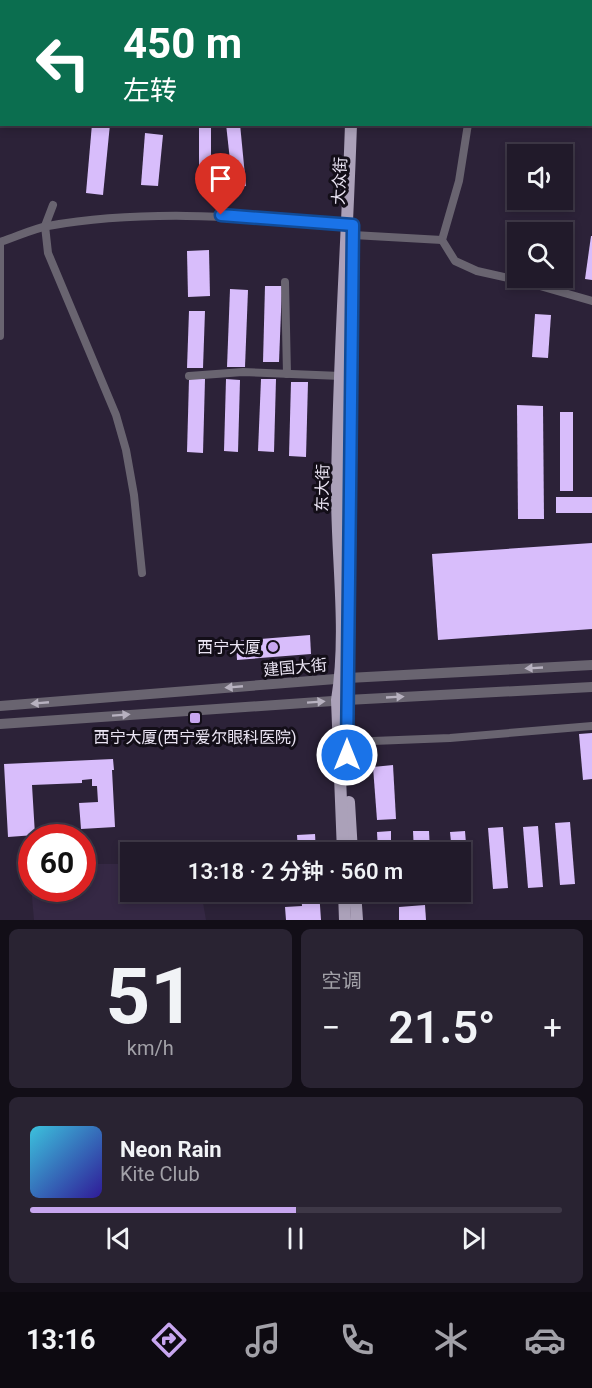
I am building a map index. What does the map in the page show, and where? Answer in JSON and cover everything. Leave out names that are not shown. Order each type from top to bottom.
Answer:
[{"type":"main road","name":"东大街","points":[[343,842],[342,700],[344,678],[338,492],[351,228],[351,126]]},
{"type":"main road","name":"大众街","points":[[344,678],[351,228],[359,126]]},
{"type":"main road","points":[[342,700],[347,742],[352,842]]},
{"type":"main road","points":[[344,902],[345,920]]},
{"type":"main road","points":[[356,902],[357,920]]},
{"type":"street","points":[[468,126],[459,180],[442,240],[455,261],[477,272],[526,282],[592,301]]},
{"type":"street","points":[[53,206],[45,226],[48,253],[116,415],[126,450],[134,495],[142,573]]},
{"type":"street","points":[[0,336],[0,242],[45,226],[107,218],[221,215],[442,240]]},
{"type":"street","points":[[285,282],[287,374]]},
{"type":"street","points":[[189,376],[243,372],[342,376]]},
{"type":"street","name":"建国大街","points":[[0,706],[344,678],[592,665]]},
{"type":"street","points":[[0,724],[342,700],[592,687]]},
{"type":"street","points":[[347,742],[450,738],[592,726]]},
{"type":"shaded area","points":[[96,864],[120,864],[120,902],[203,902],[206,920],[34,920],[32,902],[96,902]]},
{"type":"building","points":[[92,126],[110,126],[103,195],[86,193]]},
{"type":"building","points":[[199,126],[211,126],[211,190],[199,189]]},
{"type":"building","points":[[226,126],[240,126],[246,186],[233,188]]},
{"type":"building","points":[[145,133],[163,135],[158,186],[141,185]]},
{"type":"building","points":[[592,236],[592,280],[585,279]]},
{"type":"building","points":[[209,250],[210,296],[188,297],[187,251]]},
{"type":"building","points":[[265,286],[282,286],[279,362],[263,362]]},
{"type":"building","points":[[230,289],[248,290],[245,367],[227,367]]},
{"type":"building","points":[[189,311],[205,311],[203,368],[187,368]]},
{"type":"building","points":[[535,314],[551,315],[548,358],[532,357]]},
{"type":"building","points":[[189,379],[205,379],[203,453],[187,452]]},
{"type":"building","points":[[226,379],[240,380],[238,452],[224,451]]},
{"type":"building","points":[[261,379],[276,379],[274,452],[258,451]]},
{"type":"building","points":[[291,382],[308,382],[306,457],[289,456]]},
{"type":"building","points":[[517,405],[543,406],[544,519],[518,519]]},
{"type":"building","points":[[560,412],[573,412],[573,491],[560,491]]},
{"type":"building","points":[[556,497],[592,497],[592,513],[556,513]]},
{"type":"building","points":[[592,543],[592,629],[438,640],[432,554]]},
{"type":"building","name":"西宁大厦","points":[[310,635],[311,654],[237,660],[236,641]]},
{"type":"building","points":[[592,733],[592,779],[583,780],[579,734]]},
{"type":"building","points":[[113,759],[115,827],[96,828],[96,824],[81,824],[79,803],[98,802],[97,786],[92,786],[92,779],[82,780],[82,783],[32,785],[34,824],[18,824],[18,836],[8,837],[4,764]]},
{"type":"building","points":[[393,765],[396,819],[377,820],[373,767]]},
{"type":"building","points":[[570,822],[575,884],[560,885],[555,823]]},
{"type":"building","points":[[538,826],[543,887],[528,888],[523,827]]},
{"type":"building","points":[[503,827],[508,888],[493,889],[488,828]]},
{"type":"building","points":[[391,831],[391,842],[378,842],[377,832]]},
{"type":"building","points":[[413,831],[429,831],[430,842],[414,842]]},
{"type":"building","points":[[465,831],[466,842],[451,842],[450,832]]},
{"type":"building","points":[[315,834],[315,842],[297,842],[297,835]]},
{"type":"building","points":[[302,902],[320,902],[321,920],[286,920],[285,907],[302,906]]},
{"type":"building","points":[[379,902],[392,902],[392,904],[379,904]]},
{"type":"building","points":[[425,905],[426,920],[399,920],[399,907]]},
{"type":"place","name":"西宁大厦","points":[[273,647]]},
{"type":"place","name":"西宁大厦(西宁爱尔眼科医院)","points":[[195,718]]},
{"type":"route","points":[[221,215],[353,225],[347,755]]}]
